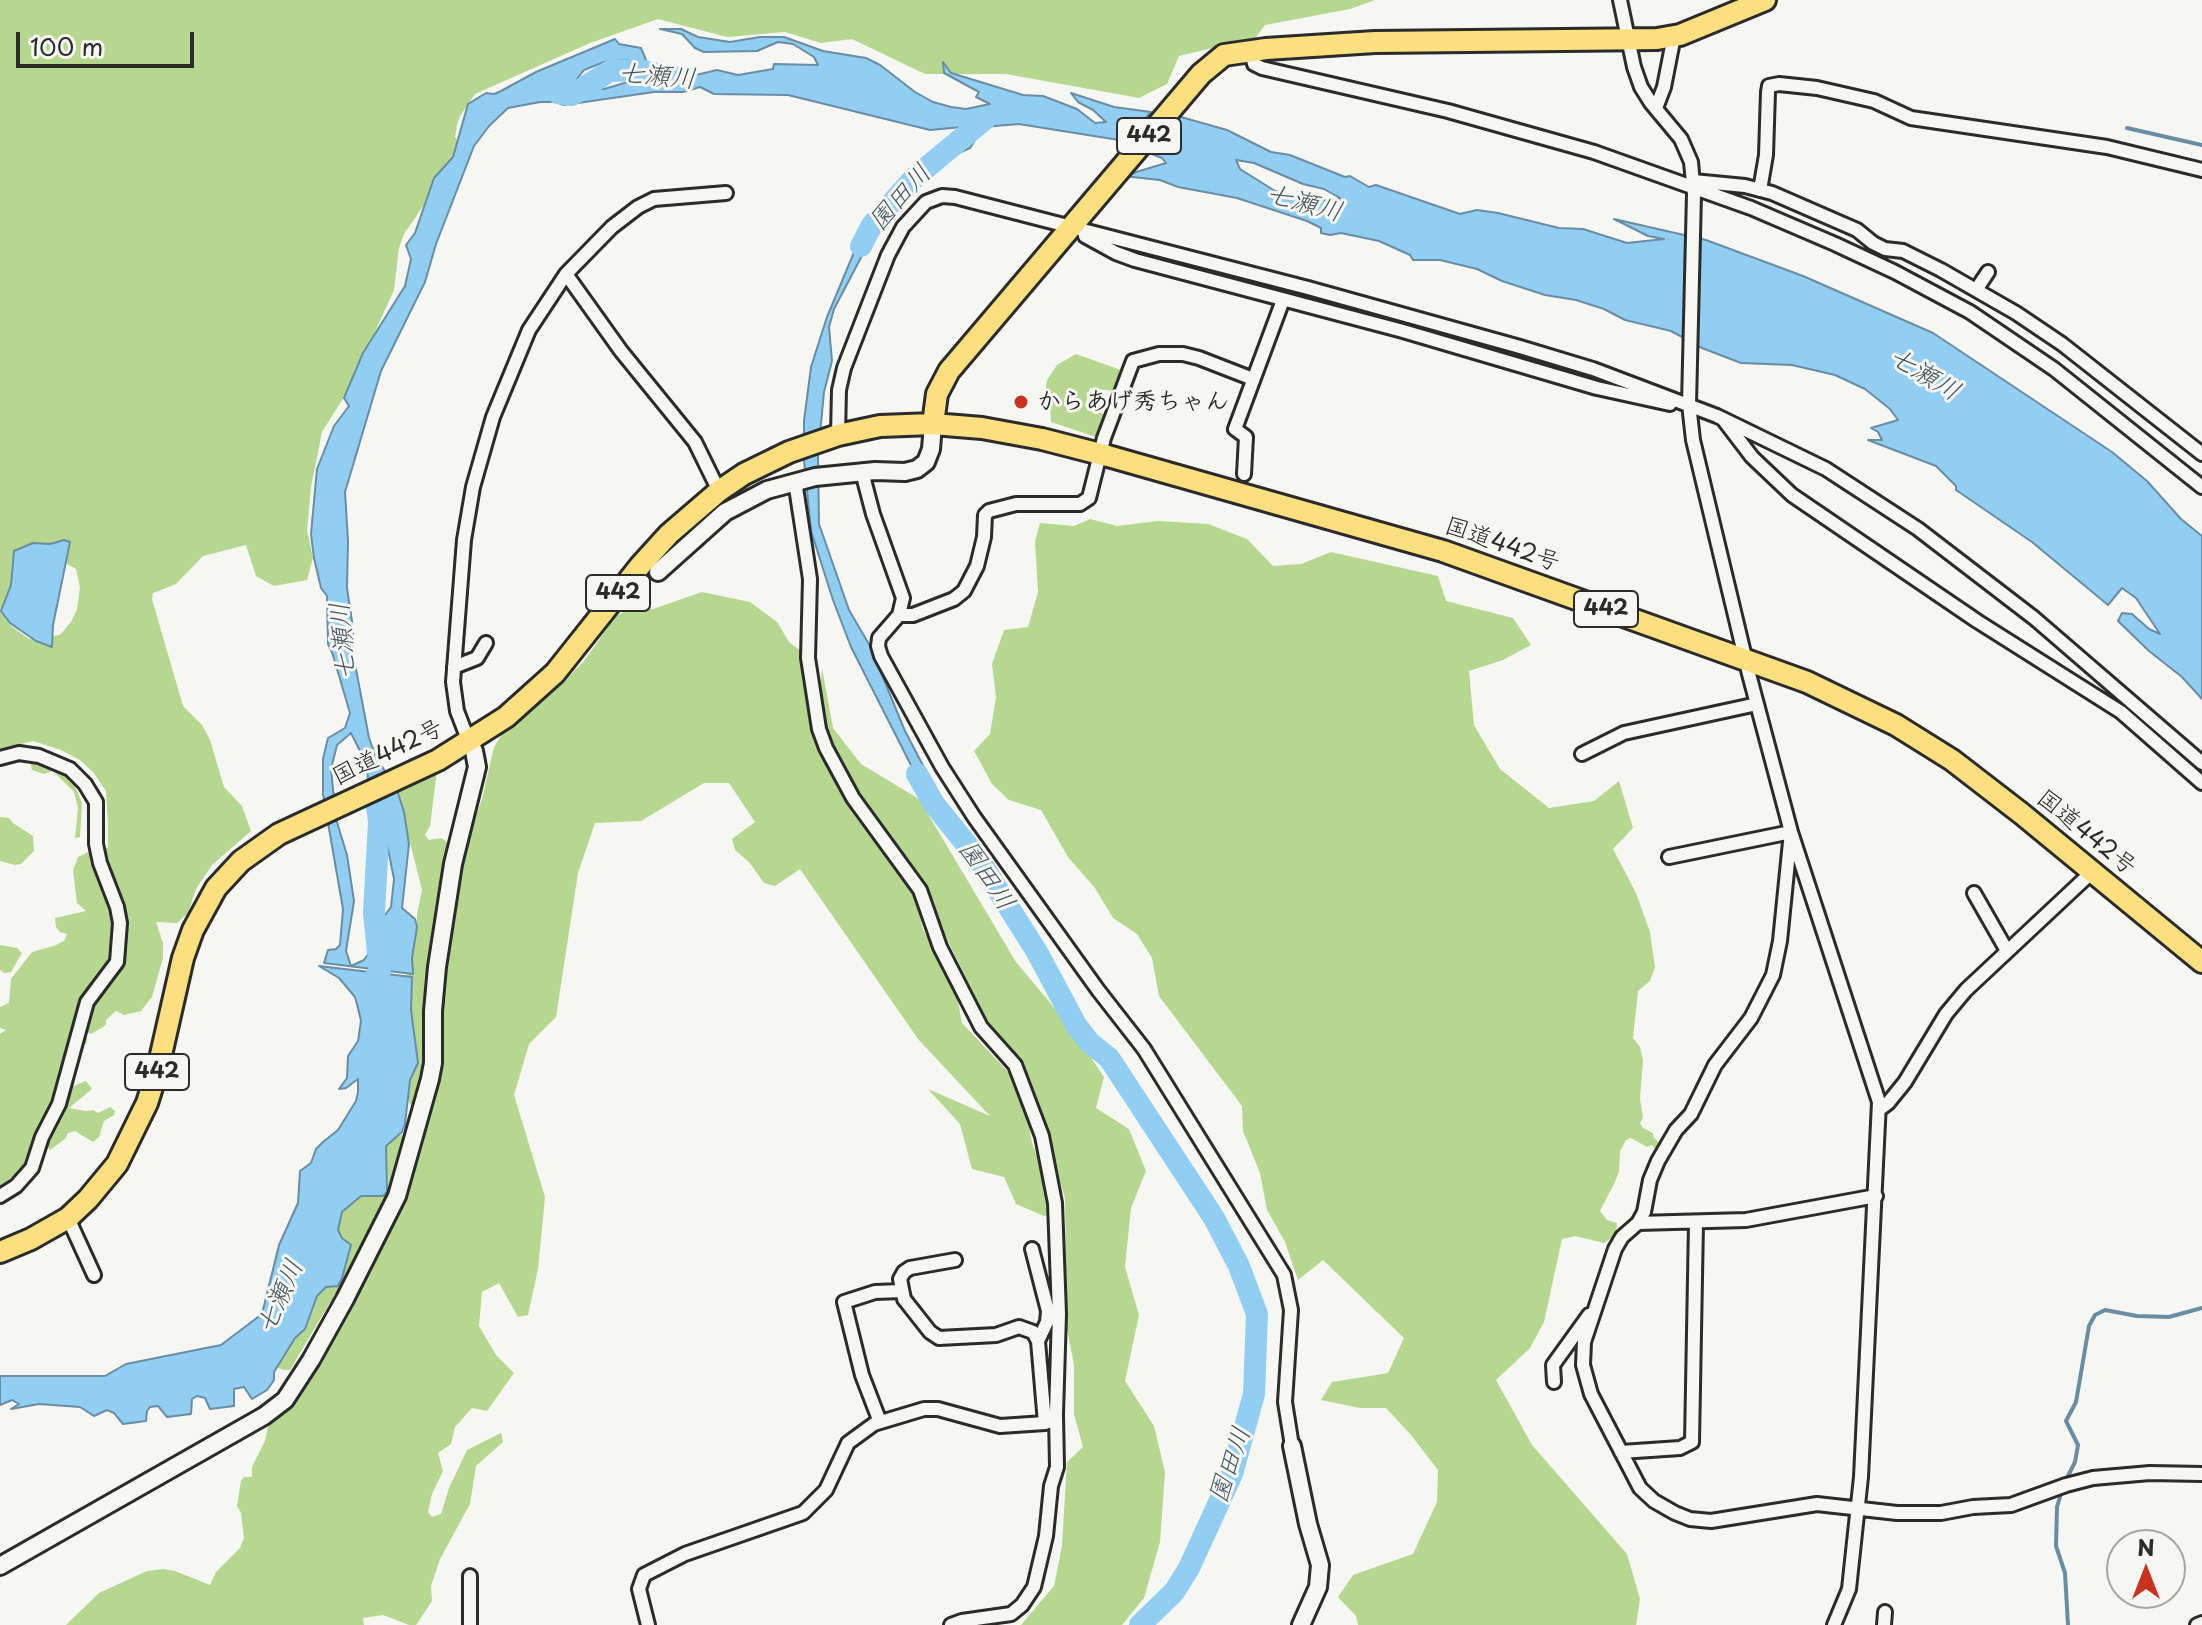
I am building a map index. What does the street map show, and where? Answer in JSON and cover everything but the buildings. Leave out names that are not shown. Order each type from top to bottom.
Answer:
[{"type":"highway","name":"442","points":[[933,424],[937,394],[945,376],[1201,74],[1224,55],[1251,50],[1397,42],[1629,40],[1674,36],[1765,0]]},
{"type":"highway","name":"国道442号","points":[[0,1252],[68,1218],[111,1172],[131,1138],[156,1077],[183,958],[193,930],[216,888],[256,849],[291,827],[451,753],[506,717],[544,684],[570,655],[650,554],[680,523],[719,491],[762,465],[797,449],[880,426],[933,424],[998,430],[1099,453],[1443,551],[1745,659],[1841,697],[1916,736],[1993,790],[2202,962]]},
{"type":"street","points":[[1620,0],[1638,78],[1656,108],[1686,146],[1691,162],[1689,397],[1693,440],[1745,659],[1791,832],[1880,1109],[1866,1406],[1857,1508],[1849,1589],[1834,1625]]},
{"type":"street","points":[[1656,108],[1664,87],[1674,36]]},
{"type":"street","points":[[1251,50],[1254,64],[1262,68],[1388,96],[1530,133],[1751,208],[1835,244],[1951,301],[2054,369],[2202,487]]},
{"type":"street","points":[[1760,190],[1766,163],[1769,86],[1779,84],[1817,88],[1874,101],[1911,118],[2107,147],[2202,170]]},
{"type":"street","points":[[1693,187],[1760,190],[1850,226],[1875,245],[1906,253],[1976,290],[2062,344],[2202,454]]},
{"type":"street","points":[[0,1566],[264,1416],[285,1400],[352,1287],[397,1196],[433,1063],[437,967],[453,864],[477,767],[474,751],[457,711],[454,667],[464,540],[479,462],[496,409],[537,316],[566,274],[612,227],[647,202],[726,193]]},
{"type":"street","points":[[835,436],[839,390],[855,337],[897,237],[926,202],[942,196],[955,197],[1308,288],[1689,397],[1723,419],[1826,469],[1918,529],[2034,618],[2202,763]]},
{"type":"street","points":[[1072,228],[1135,260],[1403,331],[1597,388],[1654,401],[1689,397]]},
{"type":"street","points":[[1976,290],[1988,272]]},
{"type":"street","points":[[566,274],[621,351],[695,442],[719,491]]},
{"type":"street","points":[[1244,474],[1246,437],[1235,429],[1283,300]]},
{"type":"street","points":[[899,615],[913,615],[954,599],[964,591],[977,566],[984,537],[985,515],[989,511],[1016,504],[1080,504],[1089,498],[1099,453],[1133,361],[1159,354],[1183,354],[1253,379]]},
{"type":"street","points":[[1723,419],[1752,457],[1792,495],[1977,621],[2121,712],[2202,783]]},
{"type":"street","points":[[658,572],[733,506],[767,490],[795,481],[862,472],[905,472],[922,466],[931,449],[933,424]]},
{"type":"street","points":[[862,472],[873,514],[902,590],[903,604],[899,615],[879,638],[879,650],[942,767],[974,817],[1144,1049],[1284,1275],[1291,1310],[1284,1389],[1292,1446],[1320,1565],[1318,1587],[1301,1625]]},
{"type":"street","points":[[795,481],[810,579],[808,658],[823,739],[853,798],[920,890],[947,960],[981,1027],[1015,1065],[1042,1136],[1055,1203],[1059,1314],[1057,1467],[1050,1490],[1046,1536],[1034,1587],[1022,1605],[1011,1614],[951,1625]]},
{"type":"street","points":[[454,667],[477,658],[486,643]]},
{"type":"street","points":[[1582,754],[1624,733],[1757,704]]},
{"type":"street","points":[[0,758],[19,753],[46,758],[77,773],[90,790],[96,808],[96,844],[100,863],[120,923],[117,962],[87,1002],[59,1104],[45,1130],[32,1168],[16,1186],[0,1196]]},
{"type":"street","points":[[1669,857],[1791,832]]},
{"type":"street","points":[[1791,832],[1780,941],[1773,975],[1751,1018],[1715,1065],[1691,1114],[1676,1130],[1658,1161],[1649,1184],[1647,1205],[1638,1223],[1622,1237],[1615,1249],[1584,1342],[1584,1370],[1591,1394],[1634,1479],[1644,1493],[1667,1509],[1690,1519],[1711,1521],[1817,1504],[1897,1513],[1941,1513],[2011,1505],[2093,1478],[2150,1473],[2202,1474]]},
{"type":"street","points":[[1880,1109],[1905,1082],[1955,1002],[2006,949],[2092,872]]},
{"type":"street","points":[[1974,893],[2006,949]]},
{"type":"street","points":[[1638,1223],[1746,1220],[1876,1196]]},
{"type":"street","points":[[68,1218],[94,1275]]},
{"type":"street","points":[[1621,1452],[1680,1448],[1692,1442],[1696,1223]]},
{"type":"street","points":[[1032,1249],[1048,1311],[1047,1322],[1038,1341]]},
{"type":"street","points":[[955,1260],[907,1270],[900,1279],[901,1291],[910,1309],[939,1338],[996,1335],[1023,1327],[1033,1332],[1038,1341],[1045,1423]]},
{"type":"street","points":[[880,1422],[862,1375],[844,1302],[875,1292],[901,1291]]},
{"type":"street","points":[[1554,1382],[1553,1365],[1597,1303]]},
{"type":"street","points":[[648,1625],[639,1589],[644,1575],[685,1554],[803,1513],[826,1490],[848,1443],[863,1430],[916,1410],[932,1408],[990,1425],[1045,1423],[1054,1420],[1056,1414]]},
{"type":"street","points":[[470,1576],[470,1625]]},
{"type":"green space","points":[[0,0],[1375,0],[1350,9],[1265,25],[1248,48],[1229,44],[1179,56],[1167,84],[1139,98],[1006,74],[925,74],[852,39],[821,43],[785,32],[727,37],[658,19],[590,43],[475,94],[457,125],[455,137],[459,143],[459,154],[404,234],[399,248],[394,290],[349,389],[322,432],[311,487],[307,530],[313,558],[307,580],[274,586],[256,576],[246,545],[203,556],[176,584],[153,593],[152,599],[183,706],[202,725],[210,740],[224,787],[242,806],[251,831],[212,865],[196,889],[188,913],[177,923],[156,922],[163,943],[163,958],[152,997],[141,1011],[124,1015],[116,1011],[106,1020],[106,1025],[91,1034],[87,1032],[87,1042],[76,1056],[69,1083],[74,1086],[86,1081],[92,1089],[69,1108],[98,1113],[110,1107],[115,1111],[104,1121],[99,1137],[93,1142],[75,1131],[68,1133],[50,1150],[46,1145],[54,1130],[51,1129],[28,1163],[0,1187],[0,1034],[6,1030],[0,1028],[0,1007],[9,1003],[11,979],[32,952],[64,941],[67,934],[56,927],[55,918],[86,911],[77,903],[73,870],[78,857],[94,849],[108,848],[108,824],[106,791],[80,760],[33,741],[0,749]],"holes":[[[40,549],[76,569],[80,587],[77,609],[60,635],[29,639],[11,626],[1,611],[11,585],[12,560]]]},
{"type":"green space","points":[[1076,354],[1121,370],[1124,375],[1115,391],[1090,388],[1085,406],[1103,414],[1104,419],[1096,437],[1051,422],[1045,394],[1047,380],[1057,365]]},
{"type":"green space","points":[[1090,519],[1117,526],[1158,521],[1208,524],[1247,539],[1273,566],[1301,564],[1331,552],[1438,576],[1446,601],[1513,618],[1531,645],[1503,660],[1469,671],[1474,725],[1500,769],[1549,808],[1594,801],[1619,781],[1633,828],[1613,849],[1636,893],[1650,932],[1655,967],[1650,981],[1638,991],[1633,1038],[1640,1047],[1643,1060],[1640,1099],[1643,1117],[1640,1123],[1660,1143],[1654,1148],[1631,1138],[1626,1140],[1620,1151],[1619,1172],[1600,1211],[1607,1220],[1617,1223],[1616,1235],[1604,1243],[1575,1236],[1562,1239],[1544,1322],[1530,1348],[1496,1380],[1532,1445],[1627,1554],[1640,1599],[1636,1625],[1358,1625],[1356,1616],[1338,1597],[1353,1575],[1413,1554],[1437,1502],[1438,1470],[1386,1408],[1360,1408],[1321,1400],[1332,1382],[1388,1373],[1404,1338],[1323,1260],[1298,1280],[1285,1242],[1267,1210],[1260,1173],[1243,1131],[1242,1106],[1159,996],[1152,958],[1137,934],[1113,918],[1095,888],[1068,857],[1041,810],[1009,800],[992,784],[974,751],[990,734],[996,697],[992,664],[1004,630],[1028,627],[1038,592],[1035,541],[1040,523],[1074,526]]},
{"type":"green space","points":[[702,592],[750,602],[777,622],[789,642],[802,652],[819,700],[822,668],[833,728],[861,764],[919,799],[1016,962],[1072,1029],[1104,1077],[1096,1108],[1129,1129],[1146,1171],[1131,1208],[1125,1267],[1139,1315],[1125,1381],[1154,1426],[1165,1472],[1160,1542],[1144,1598],[1122,1625],[1021,1625],[1054,1586],[1062,1546],[1067,1462],[1083,1447],[1074,1414],[1074,1365],[1067,1328],[1065,1198],[1024,1065],[992,1031],[937,919],[930,894],[916,871],[856,796],[840,785],[860,821],[916,901],[923,930],[956,991],[962,1023],[1011,1075],[1025,1105],[1032,1143],[1042,1169],[1052,1214],[1044,1216],[1016,1204],[1004,1177],[972,1169],[960,1124],[928,1089],[990,1116],[918,1039],[800,869],[775,886],[764,883],[749,862],[735,850],[732,839],[755,822],[729,783],[704,783],[641,821],[595,823],[578,873],[556,1017],[529,1044],[514,1095],[545,1197],[538,1269],[528,1315],[518,1317],[499,1283],[482,1292],[479,1326],[496,1355],[514,1373],[487,1411],[472,1408],[455,1427],[451,1444],[438,1453],[443,1471],[432,1494],[428,1512],[432,1517],[441,1514],[467,1450],[501,1433],[503,1442],[476,1466],[470,1504],[440,1559],[431,1586],[432,1601],[416,1625],[383,1615],[363,1618],[364,1625],[66,1625],[99,1593],[147,1571],[175,1571],[210,1585],[216,1572],[240,1548],[244,1538],[241,1513],[237,1506],[241,1481],[244,1477],[252,1477],[252,1467],[265,1441],[269,1423],[343,1287],[329,1304],[290,1370],[278,1368],[286,1344],[305,1329],[317,1296],[326,1287],[333,1286],[345,1267],[350,1250],[348,1242],[337,1230],[342,1212],[361,1196],[383,1196],[388,1183],[386,1146],[407,1132],[411,1106],[404,1089],[407,963],[417,927],[422,890],[397,790],[437,770],[430,826],[425,835],[429,840],[441,838],[446,841],[450,856],[463,853],[482,799],[494,747],[508,725],[564,682],[584,661],[616,616],[629,609],[653,609]]},
{"type":"green space","points":[[25,755],[66,773],[74,783],[82,803],[80,837],[75,838],[78,808],[74,792],[53,771],[44,774],[32,770]]},
{"type":"green space","points":[[0,817],[9,818],[33,836],[34,851],[21,864],[0,861]]},
{"type":"green space","points":[[0,945],[17,948],[22,953],[11,972],[0,970]]},
{"type":"water","points":[[660,29],[681,29],[698,37],[730,42],[784,37],[823,51],[866,58],[915,92],[951,107],[966,109],[990,104],[976,97],[979,92],[944,73],[943,62],[951,73],[1023,95],[1043,96],[1077,109],[1095,123],[1106,122],[1078,102],[1071,93],[1114,107],[1151,112],[1125,141],[1019,124],[983,127],[970,148],[937,163],[910,186],[866,248],[834,309],[829,327],[832,361],[824,392],[818,455],[819,524],[849,610],[870,646],[905,731],[955,827],[979,860],[954,832],[918,779],[851,647],[811,531],[804,460],[804,421],[811,367],[827,317],[860,238],[872,221],[887,215],[921,164],[946,155],[965,143],[973,126],[930,130],[788,95],[714,94],[700,87],[683,92],[654,92],[564,105],[540,102],[508,108],[474,146],[436,244],[425,282],[381,371],[345,492],[347,588],[353,653],[369,738],[376,757],[397,790],[404,812],[409,844],[402,908],[415,919],[417,927],[413,974],[324,963],[328,950],[340,945],[343,909],[323,794],[323,759],[328,738],[345,728],[350,713],[328,644],[327,596],[321,588],[311,534],[317,469],[334,426],[349,406],[344,398],[363,353],[405,286],[411,259],[406,245],[415,233],[434,178],[453,157],[468,104],[486,93],[494,94],[536,72],[615,39],[619,44],[641,48],[646,60],[642,64],[628,60],[604,62],[584,70],[577,79],[586,88],[604,89],[668,74],[696,75],[717,70],[738,75],[773,69],[774,64],[818,65],[814,57],[793,44],[778,42],[757,51],[704,52],[695,48],[682,34]],"holes":[[[351,733],[367,765],[369,797],[377,821],[384,829],[394,879],[391,907],[372,924],[367,934],[371,950],[364,960],[351,966],[346,951],[354,901],[347,855],[336,819],[331,769],[337,745]]]},
{"type":"water","points":[[1174,115],[1227,130],[1271,152],[1290,155],[1345,177],[1350,176],[1369,187],[1376,185],[1460,214],[1477,210],[1498,213],[1559,228],[1583,229],[1627,243],[1664,239],[1648,236],[1614,219],[1706,240],[1803,276],[1933,333],[2112,452],[2147,481],[2181,519],[2202,536],[2202,699],[2182,677],[2118,621],[2122,613],[2132,614],[2160,634],[2136,598],[2122,588],[2108,605],[2032,542],[1956,490],[1956,486],[1936,466],[1868,440],[1882,440],[1878,432],[1871,428],[1898,420],[1890,409],[1865,389],[1835,375],[1792,365],[1741,363],[1702,348],[1671,331],[1625,320],[1604,309],[1545,295],[1477,269],[1440,260],[1413,260],[1410,255],[1379,241],[1341,233],[1321,233],[1321,228],[1307,221],[1237,198],[1178,187],[1160,180],[1123,176],[1166,163],[1162,158],[1144,151]],"holes":[[[1236,160],[1254,163],[1303,184],[1324,189],[1340,198],[1332,201],[1275,191],[1240,169]]]},
{"type":"water","points":[[64,540],[70,542],[53,625],[52,647],[36,641],[10,623],[1,611],[11,585],[14,551],[33,543],[50,544]]},
{"type":"water","points":[[319,966],[412,977],[411,1010],[418,1063],[410,1080],[402,1132],[386,1146],[387,1192],[383,1196],[361,1196],[342,1212],[338,1230],[351,1245],[342,1278],[338,1286],[326,1287],[317,1296],[305,1329],[295,1338],[267,1390],[252,1399],[244,1387],[234,1389],[234,1406],[210,1409],[205,1398],[197,1396],[192,1399],[191,1414],[167,1417],[158,1406],[150,1407],[146,1421],[123,1424],[107,1410],[94,1416],[80,1407],[39,1404],[11,1409],[19,1404],[12,1400],[0,1405],[0,1376],[105,1376],[126,1364],[221,1345],[262,1314],[279,1245],[298,1203],[300,1171],[311,1163],[316,1149],[338,1130],[356,1101],[358,1092],[358,1079],[339,1089],[347,1078],[348,1056],[358,1041],[361,1021],[355,997],[339,978]]},
{"type":"waterway","name":"七瀬川","points":[[558,93],[572,95],[610,71],[639,70],[687,80]]},
{"type":"waterway","name":"園田川","points":[[861,246],[872,225],[914,178],[985,119]]},
{"type":"waterway","points":[[2127,128],[2202,145]]},
{"type":"waterway","name":"園田川","points":[[917,774],[934,804],[979,860],[1037,952],[1076,1025],[1089,1042],[1109,1058],[1214,1218],[1239,1266],[1257,1314],[1254,1394],[1232,1474],[1189,1568],[1174,1592],[1140,1625]]},
{"type":"waterway","name":"七瀬川","points":[[373,998],[369,986],[380,971],[374,913],[379,821],[375,793]]},
{"type":"waterway","points":[[2065,1482],[2075,1462],[2078,1445],[2066,1421],[2076,1402],[2089,1326],[2095,1315],[2105,1310],[2137,1316],[2169,1317],[2202,1308]]},
{"type":"waterway","points":[[2062,1490],[2057,1507],[2056,1546],[2065,1573],[2068,1625]]},
{"type":"place","name":"からあげ秀ちゃん","points":[[1021,402]]}]
